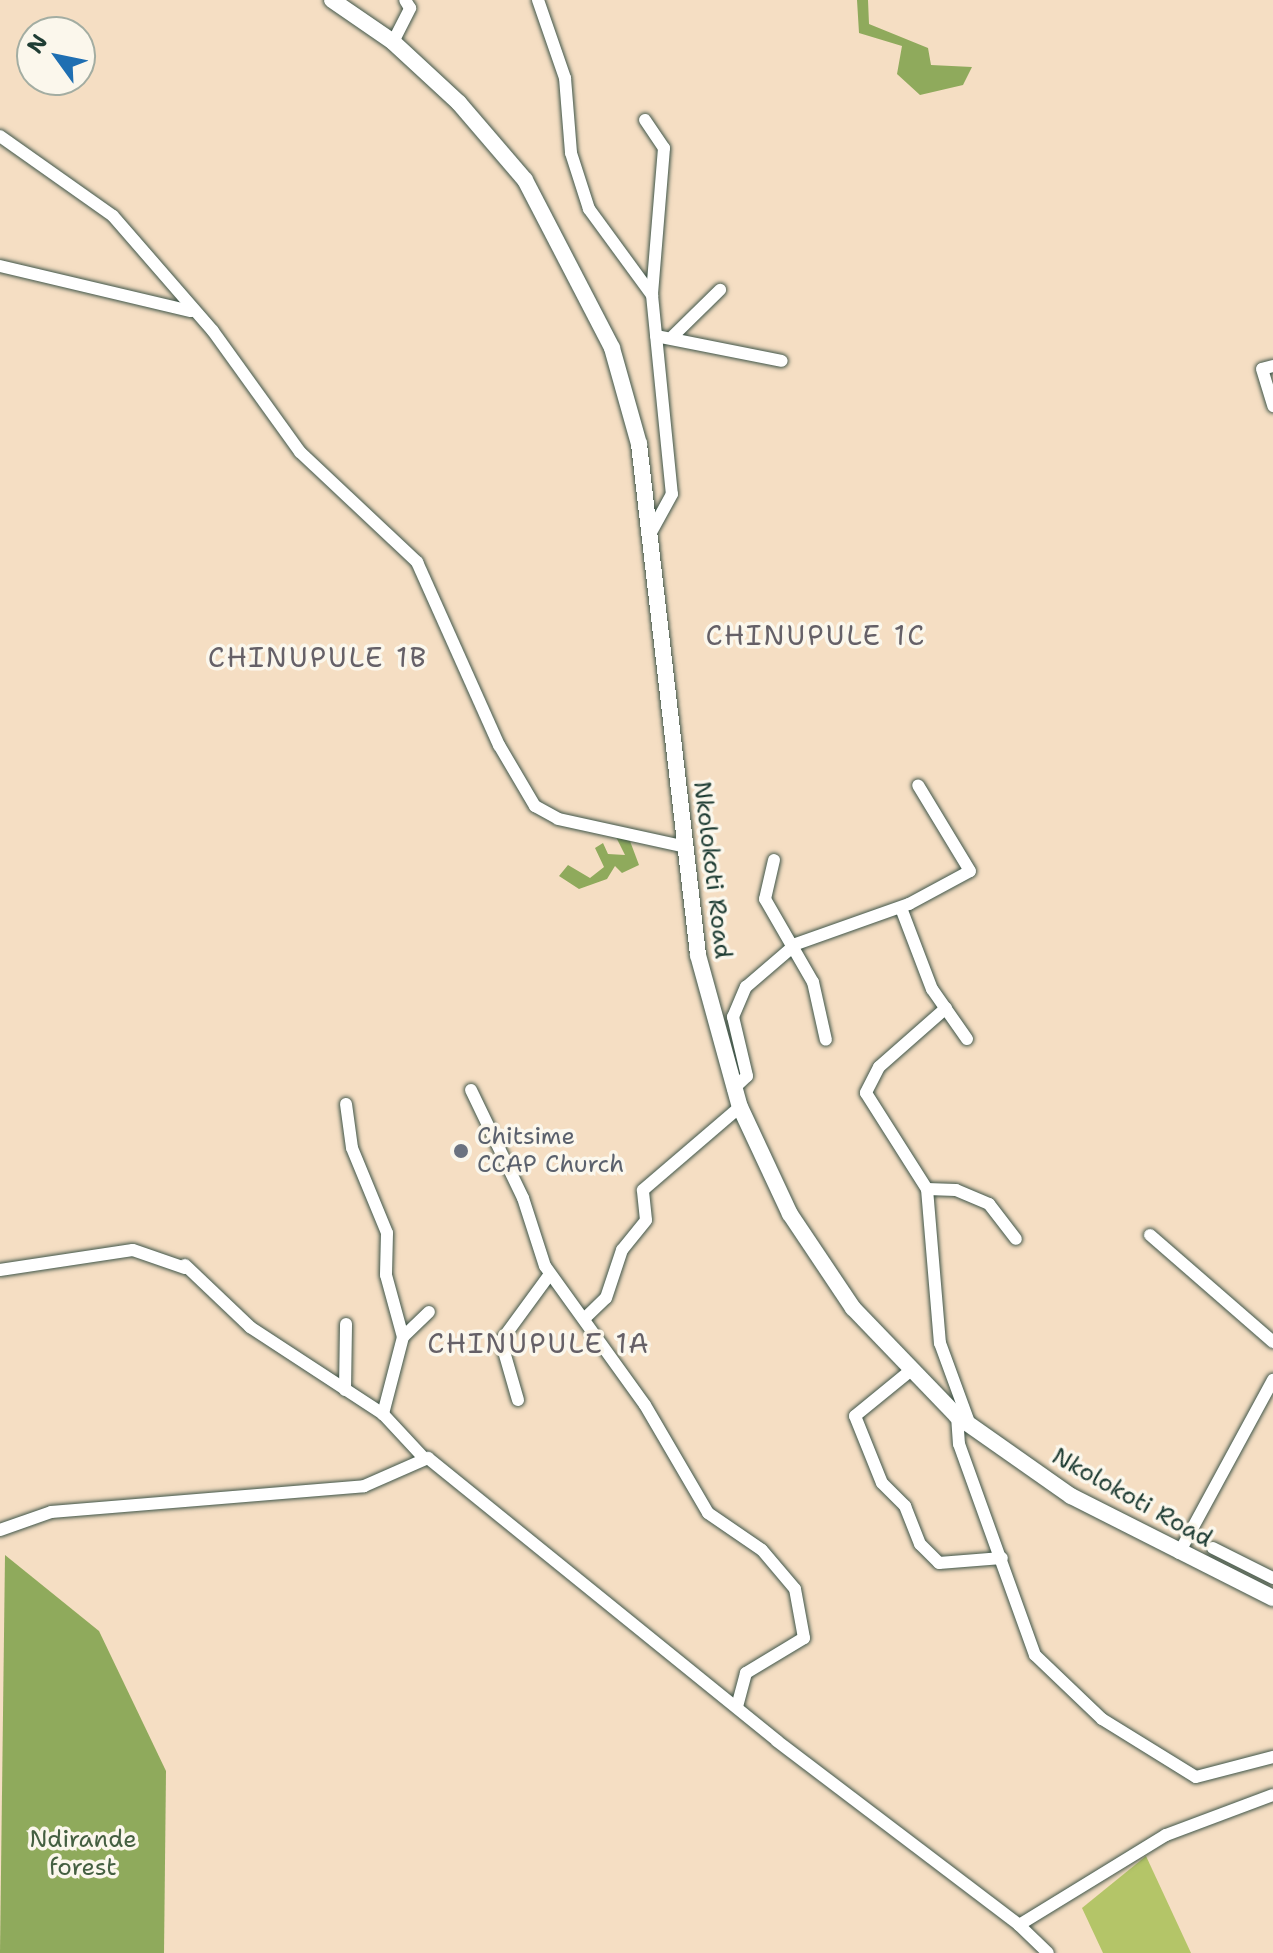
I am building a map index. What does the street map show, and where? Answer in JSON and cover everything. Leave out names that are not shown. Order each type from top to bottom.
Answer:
[{"type":"main road","name":"Nkolokoti Road","points":[[332,0],[393,42],[516,169],[565,244],[629,402],[649,536],[682,846],[705,991],[733,1089],[790,1214],[828,1274],[910,1371],[957,1416],[1071,1496],[1273,1598]]},
{"type":"street","points":[[393,42],[410,8],[405,0]]},
{"type":"street","points":[[538,0],[565,78],[571,153],[589,209],[652,295]]},
{"type":"street","points":[[645,120],[664,148],[652,295],[672,494],[649,536]]},
{"type":"street","points":[[0,136],[113,216],[300,452],[425,573],[499,745],[535,806],[558,819],[682,846]]},
{"type":"street","points":[[0,266],[191,311]]},
{"type":"street","points":[[673,336],[720,290]]},
{"type":"street","points":[[656,336],[673,336],[703,350],[782,361]]},
{"type":"street","points":[[1268,368],[1273,406]]},
{"type":"street","points":[[733,1089],[747,1074],[734,1006],[796,944],[901,908],[972,867],[918,785]]},
{"type":"street","points":[[774,860],[765,899],[796,944],[826,1023],[826,1040]]},
{"type":"street","points":[[901,908],[946,1008],[967,1039]]},
{"type":"street","points":[[946,1008],[866,1083],[880,1123],[927,1189],[940,1343],[972,1427]]},
{"type":"street","points":[[471,1090],[518,1186],[550,1274],[584,1319],[708,1513],[762,1550],[795,1589],[804,1638],[746,1673],[737,1706]]},
{"type":"street","points":[[346,1104],[352,1148],[387,1233],[386,1275],[403,1337],[383,1414]]},
{"type":"street","points":[[584,1319],[606,1298],[622,1250],[646,1220],[642,1192],[740,1107]]},
{"type":"street","points":[[927,1189],[989,1204],[1016,1239]]},
{"type":"street","points":[[1150,1235],[1273,1342]]},
{"type":"street","points":[[0,1270],[133,1250],[185,1267],[250,1327],[383,1414],[422,1456],[464,1482],[737,1706],[1019,1925],[1048,1953]]},
{"type":"street","points":[[518,1400],[501,1341],[550,1274]]},
{"type":"street","points":[[403,1337],[429,1312]]},
{"type":"street","points":[[345,1390],[346,1324]]},
{"type":"street","points":[[910,1371],[855,1416],[882,1483],[905,1506],[920,1544],[939,1563],[1002,1558]]},
{"type":"street","points":[[1179,1553],[1273,1380]]},
{"type":"street","points":[[957,1416],[959,1444],[1002,1558],[1027,1642],[1102,1719],[1201,1779],[1273,1757]]},
{"type":"street","points":[[0,1530],[51,1512],[364,1486],[422,1456]]},
{"type":"street","points":[[1213,1548],[1273,1578]]},
{"type":"street","points":[[1019,1925],[1166,1835],[1273,1795]]},
{"type":"green space","points":[[857,0],[868,0],[869,24],[928,48],[931,65],[972,67],[963,85],[920,95],[897,74],[902,46],[859,33]]},
{"type":"green space","points":[[627,833],[639,865],[622,873],[615,866],[607,879],[579,889],[559,876],[568,865],[590,878],[604,867],[595,848],[603,843],[608,854],[625,855],[616,837]]},
{"type":"green space","name":"Ndirande forest","points":[[5,1555],[99,1631],[166,1771],[164,1953],[0,1953]]},
{"type":"green space","points":[[1146,1856],[1191,1953],[1103,1953],[1082,1908]]},
{"type":"place","name":"Chitsime CCAP Church","points":[[461,1151]]},
{"type":"district","name":"CHINUPULE 1C","points":[[816,635]]},
{"type":"district","name":"CHINUPULE 1B","points":[[318,657]]},
{"type":"district","name":"CHINUPULE 1A","points":[[539,1343]]}]
